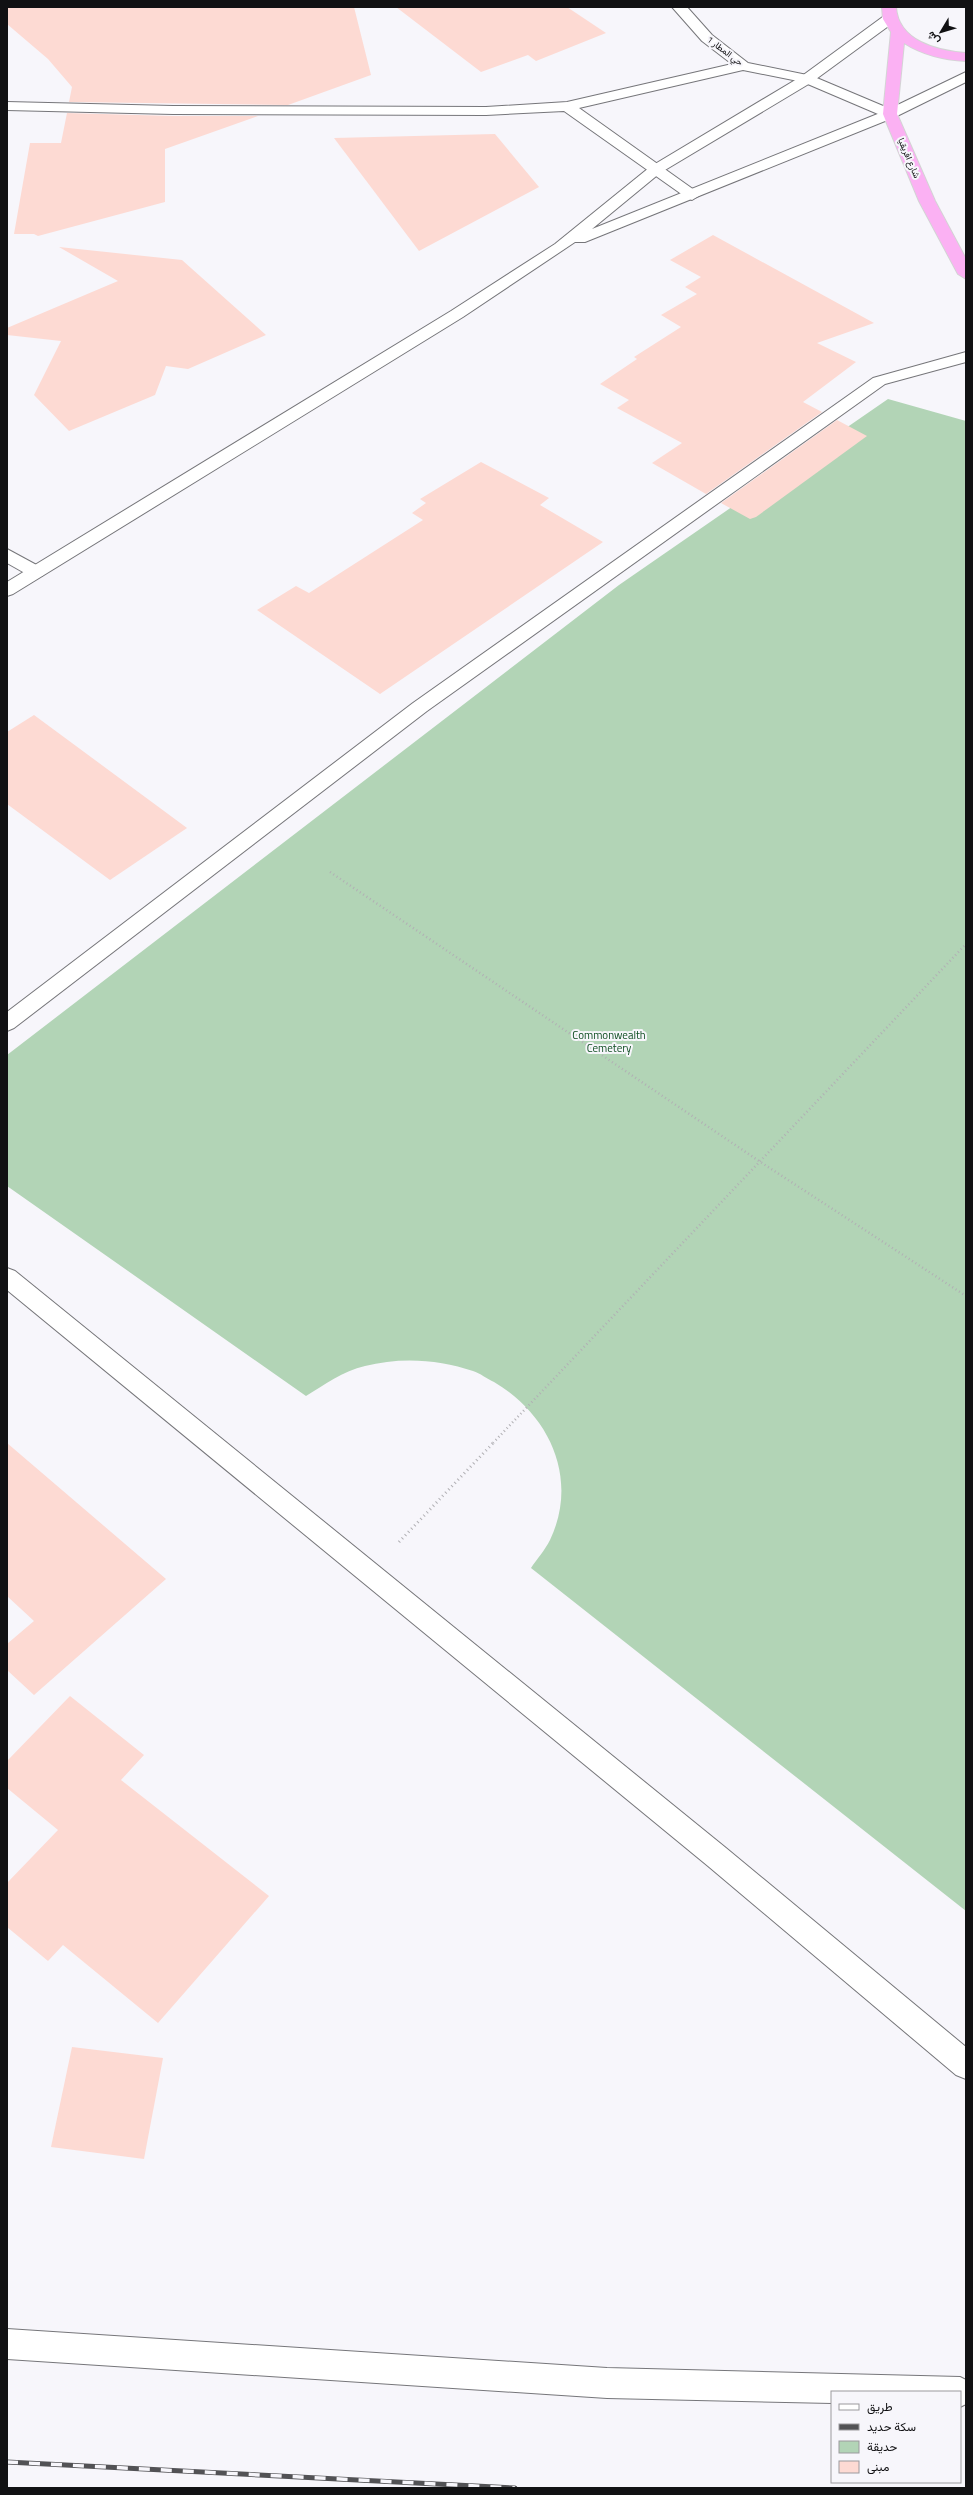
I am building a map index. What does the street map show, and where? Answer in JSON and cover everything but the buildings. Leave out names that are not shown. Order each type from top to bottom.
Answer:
[{"type":"highway","points":[[889,13],[898,32],[914,44],[936,52],[966,57]]},
{"type":"highway","name":"شارع افريقيا","points":[[898,32],[890,114],[927,201],[966,274]]},
{"type":"street","name":"حي المطار 1","points":[[679,7],[707,38],[743,66],[808,79],[890,114]]},
{"type":"street","points":[[7,590],[457,314],[560,247],[656,170],[808,79],[889,13]]},
{"type":"street","points":[[7,106],[173,110],[486,111],[567,106],[743,66]]},
{"type":"street","points":[[560,247],[890,114],[966,76]]},
{"type":"street","points":[[567,106],[692,195]]},
{"type":"street","points":[[7,1024],[420,707],[879,380],[966,357]]},
{"type":"street","points":[[7,555],[36,572]]},
{"type":"street","points":[[7,1277],[717,1857],[966,2065]]},
{"type":"street","points":[[7,2344],[607,2382],[925,2391]]},
{"type":"path","points":[[330,872],[759,1161],[966,1296]]},
{"type":"path","points":[[370,1573],[966,944]]},
{"type":"green space","name":"Commonwealth Cemetery","points":[[888,399],[966,421],[966,1911],[531,1568],[550,1540],[558,1517],[561,1494],[560,1472],[554,1450],[544,1430],[530,1412],[514,1396],[494,1382],[473,1371],[447,1364],[405,1360],[378,1363],[357,1368],[334,1379],[306,1396],[7,1186],[7,1055],[619,585]]},
{"type":"railway","points":[[7,2462],[515,2488]]}]
